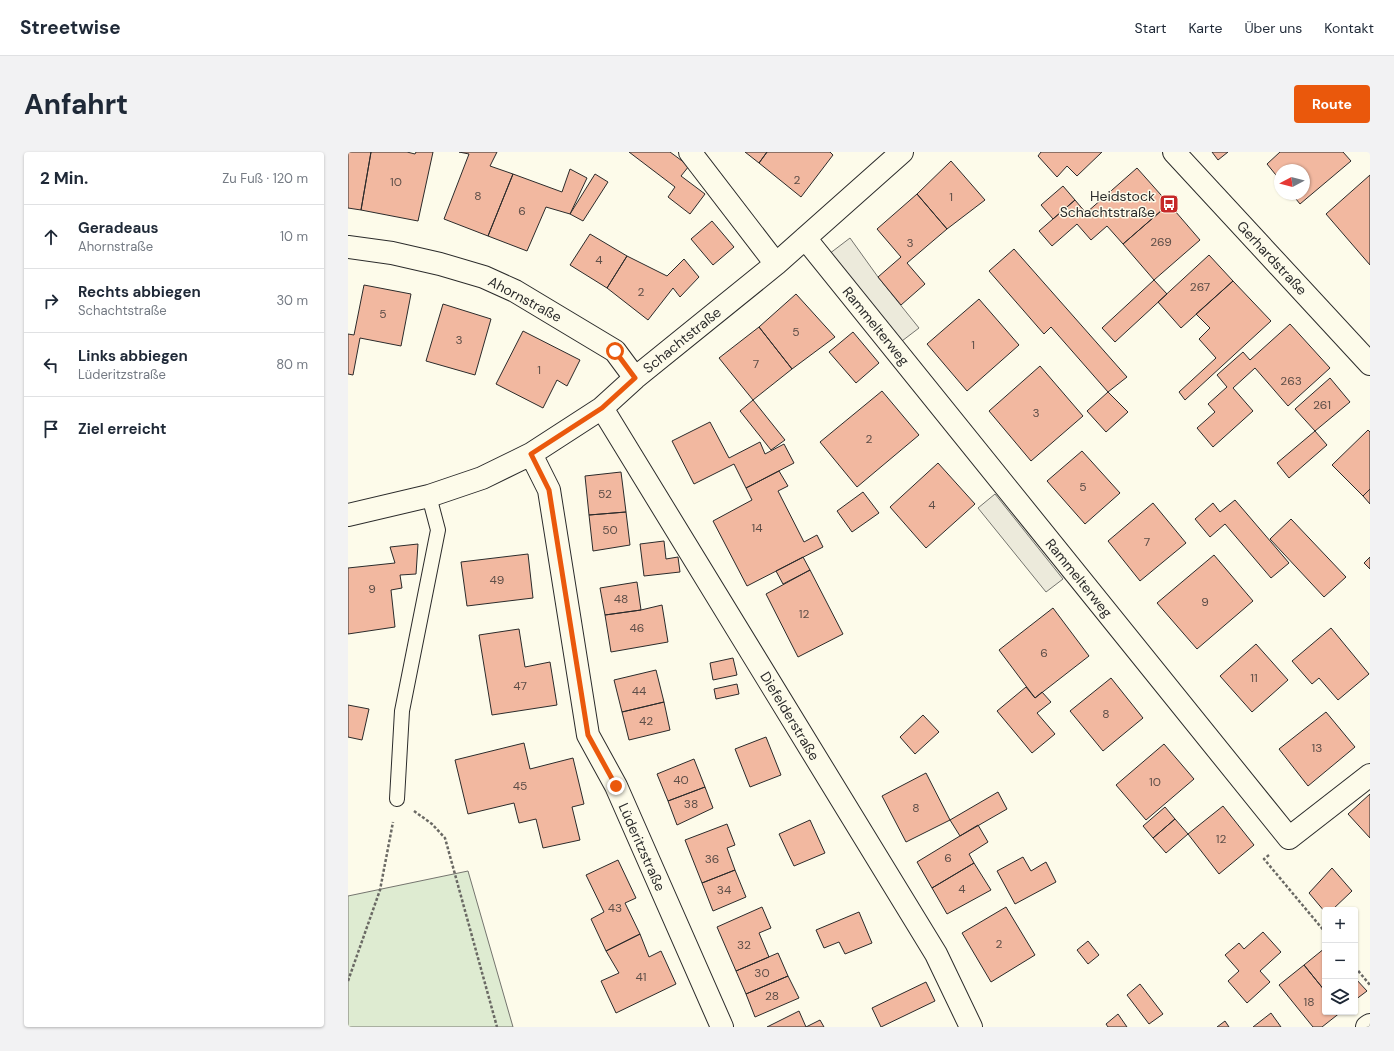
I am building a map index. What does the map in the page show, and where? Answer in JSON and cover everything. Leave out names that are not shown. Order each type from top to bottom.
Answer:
[{"type":"street","points":[[690,152],[776,264]]},
{"type":"street","name":"Schachtstraße","points":[[348,515],[429,496],[482,478],[531,454],[602,408],[635,378],[776,264],[902,152]]},
{"type":"street","name":"Gerhardstraße","points":[[1174,152],[1370,364]]},
{"type":"street","name":"Rammelterweg","points":[[805,238],[1289,838]]},
{"type":"street","name":"Ahornstraße","points":[[348,248],[392,254],[440,264],[484,277],[515,291],[615,351],[635,378]]},
{"type":"street","name":"Diefelderstraße","points":[[602,408],[936,954],[971,1027]]},
{"type":"street","name":"Lüderitzstraße","points":[[531,454],[549,490],[588,735],[616,786],[722,1027]]},
{"type":"street","points":[[1289,838],[1370,775]]},
{"type":"lane","points":[[397,799],[402,711],[438,530],[429,496]]},
{"type":"path","points":[[348,981],[380,890],[397,799],[432,824],[446,838],[497,1027]]},
{"type":"path","points":[[1289,838],[1264,859],[1322,928]]},
{"type":"path","points":[[1358,971],[1370,985]]},
{"type":"green space","points":[[468,871],[513,1027],[348,1027],[348,896]]},
{"type":"shaded area","points":[[850,238],[878,277],[919,328],[898,344],[829,254]]},
{"type":"shaded area","points":[[995,494],[1063,579],[1046,592],[978,508]]},
{"type":"building","points":[[348,152],[371,152],[361,210],[348,208]]},
{"type":"building","points":[[371,152],[407,152],[415,154],[416,152],[433,152],[418,221],[361,210]]},
{"type":"building","points":[[459,152],[497,152],[490,166],[513,174],[488,236],[444,219],[469,154]]},
{"type":"building","points":[[629,152],[670,152],[689,166],[681,176],[705,194],[690,214],[668,197],[675,187]]},
{"type":"building","points":[[745,152],[767,152],[759,163]]},
{"type":"building","points":[[767,152],[830,152],[833,155],[801,197],[759,163]]},
{"type":"building","points":[[1041,152],[1102,152],[1077,176],[1067,166],[1057,177],[1038,156]]},
{"type":"building","points":[[1212,152],[1228,152],[1218,160]]},
{"type":"building","points":[[1280,152],[1343,152],[1351,161],[1310,196],[1310,164],[1274,164],[1274,173],[1267,164]]},
{"type":"building","points":[[951,161],[985,200],[947,229],[917,194]]},
{"type":"building","points":[[1137,168],[1169,204],[1123,244],[1107,226],[1091,240],[1077,224],[1052,246],[1039,231],[1075,200],[1086,213]]},
{"type":"building","points":[[570,169],[587,178],[570,214],[546,207],[527,251],[488,236],[513,174],[562,192]]},
{"type":"building","points":[[595,174],[608,182],[583,221],[570,214]]},
{"type":"building","points":[[1370,175],[1370,265],[1326,214]]},
{"type":"building","points":[[1063,186],[1075,200],[1053,219],[1041,205]]},
{"type":"building","points":[[917,194],[947,229],[907,263],[925,284],[901,305],[878,277],[901,257],[877,229]]},
{"type":"building","points":[[1297,200],[1305,200],[1300,204]]},
{"type":"building","points":[[1169,204],[1200,240],[1154,280],[1123,244]]},
{"type":"building","points":[[712,221],[734,247],[713,265],[691,239]]},
{"type":"building","points":[[590,234],[627,256],[607,288],[570,265]]},
{"type":"building","points":[[1014,249],[1127,377],[1108,392],[1051,327],[1044,334],[989,271]]},
{"type":"building","points":[[1209,255],[1233,281],[1181,328],[1158,302]]},
{"type":"building","points":[[627,256],[667,276],[684,259],[699,277],[680,297],[673,288],[648,320],[607,288]]},
{"type":"building","points":[[1154,280],[1167,294],[1115,342],[1102,328]]},
{"type":"building","points":[[1233,281],[1271,321],[1185,400],[1179,392],[1216,358],[1199,339],[1210,328],[1196,314]]},
{"type":"building","points":[[364,285],[411,294],[401,346],[360,338],[353,375],[348,374],[348,334],[354,335]]},
{"type":"building","points":[[796,294],[835,337],[792,369],[759,327]]},
{"type":"building","points":[[979,299],[1019,345],[967,391],[927,344]]},
{"type":"building","points":[[443,304],[491,319],[475,375],[426,361]]},
{"type":"building","points":[[1290,324],[1330,368],[1288,406],[1255,368],[1233,388],[1253,411],[1213,447],[1197,428],[1215,412],[1208,404],[1227,387],[1217,375],[1243,352],[1250,360]]},
{"type":"building","points":[[759,327],[792,369],[753,400],[719,358]]},
{"type":"building","points":[[523,331],[580,360],[567,386],[557,380],[543,408],[496,384]]},
{"type":"building","points":[[853,332],[879,363],[856,383],[829,352]]},
{"type":"building","points":[[1040,366],[1083,416],[1031,461],[989,411]]},
{"type":"building","points":[[1330,378],[1350,402],[1315,431],[1295,409]]},
{"type":"building","points":[[882,391],[919,435],[857,487],[820,442]]},
{"type":"building","points":[[1108,392],[1128,412],[1106,432],[1087,411]]},
{"type":"building","points":[[753,400],[785,440],[771,450],[740,411]]},
{"type":"building","points":[[710,422],[729,458],[760,442],[765,454],[784,444],[794,463],[746,488],[734,464],[694,484],[672,441]]},
{"type":"building","points":[[1368,430],[1370,432],[1370,489],[1363,496],[1332,465]]},
{"type":"building","points":[[1315,431],[1327,445],[1289,478],[1277,463]]},
{"type":"building","points":[[1082,451],[1120,493],[1085,524],[1047,481]]},
{"type":"building","points":[[938,463],[975,504],[926,548],[890,507]]},
{"type":"building","points":[[779,471],[788,486],[778,491],[804,542],[817,535],[823,547],[747,586],[713,521],[752,500],[746,488]]},
{"type":"building","points":[[621,472],[626,512],[589,515],[585,476]]},
{"type":"building","points":[[1370,489],[1370,504],[1363,496]]},
{"type":"building","points":[[863,492],[879,513],[852,532],[837,511]]},
{"type":"building","points":[[1235,500],[1289,563],[1271,578],[1225,524],[1210,537],[1195,519],[1213,503],[1220,512]]},
{"type":"building","points":[[1153,503],[1186,543],[1140,581],[1108,541]]},
{"type":"building","points":[[626,512],[630,545],[593,551],[589,515]]},
{"type":"building","points":[[1291,519],[1346,577],[1324,597],[1270,539]]},
{"type":"building","points":[[664,541],[666,559],[678,557],[680,572],[644,576],[640,544]]},
{"type":"building","points":[[418,544],[416,574],[400,575],[402,588],[391,590],[395,627],[348,634],[348,568],[395,563],[390,547]]},
{"type":"building","points":[[528,554],[533,598],[467,606],[461,562]]},
{"type":"building","points":[[1214,555],[1253,601],[1197,649],[1157,603]]},
{"type":"building","points":[[803,557],[810,570],[783,584],[776,571]]},
{"type":"building","points":[[1370,557],[1370,569],[1364,563]]},
{"type":"building","points":[[810,570],[843,634],[798,657],[766,594]]},
{"type":"building","points":[[637,582],[641,610],[605,615],[600,588]]},
{"type":"building","points":[[662,605],[668,642],[611,652],[605,615],[641,610]]},
{"type":"building","points":[[1053,608],[1089,656],[1035,698],[999,650]]},
{"type":"building","points":[[1331,628],[1369,674],[1338,700],[1319,678],[1312,684],[1292,661]]},
{"type":"building","points":[[519,629],[525,667],[550,662],[557,705],[492,715],[479,635]]},
{"type":"building","points":[[1256,644],[1288,680],[1252,712],[1220,676]]},
{"type":"building","points":[[733,658],[737,675],[713,680],[710,663]]},
{"type":"building","points":[[656,670],[664,702],[622,712],[614,680]]},
{"type":"building","points":[[1111,678],[1143,718],[1103,751],[1070,711]]},
{"type":"building","points":[[737,684],[739,694],[716,699],[714,689]]},
{"type":"building","points":[[1026,687],[1035,698],[1042,692],[1051,702],[1037,713],[1055,734],[1032,753],[997,711]]},
{"type":"building","points":[[664,702],[670,730],[629,740],[622,712]]},
{"type":"building","points":[[348,705],[369,709],[362,740],[348,737]]},
{"type":"building","points":[[1326,712],[1355,747],[1308,786],[1279,749]]},
{"type":"building","points":[[923,715],[939,732],[915,754],[900,737]]},
{"type":"building","points":[[766,737],[781,775],[750,787],[735,749]]},
{"type":"building","points":[[524,743],[530,769],[573,758],[584,804],[572,807],[580,840],[543,848],[536,819],[519,823],[514,803],[468,814],[455,760]]},
{"type":"building","points":[[1164,744],[1194,779],[1146,820],[1116,785]]},
{"type":"building","points":[[694,759],[705,787],[668,801],[657,774]]},
{"type":"building","points":[[926,773],[950,820],[906,842],[882,796]]},
{"type":"building","points":[[705,787],[713,808],[677,825],[668,801]]},
{"type":"building","points":[[998,792],[1007,809],[960,836],[950,820]]},
{"type":"building","points":[[1370,794],[1370,838],[1348,814]]},
{"type":"building","points":[[1223,806],[1254,845],[1219,874],[1188,834]]},
{"type":"building","points":[[1165,807],[1175,819],[1153,838],[1143,826]]},
{"type":"building","points":[[1175,819],[1188,834],[1166,853],[1153,838]]},
{"type":"building","points":[[810,820],[825,853],[794,866],[779,834]]},
{"type":"building","points":[[727,824],[735,845],[727,848],[735,870],[702,883],[685,840]]},
{"type":"building","points":[[978,825],[988,842],[969,854],[974,863],[932,888],[917,862]]},
{"type":"building","points":[[1023,857],[1031,871],[1046,862],[1056,882],[1015,904],[997,871]]},
{"type":"building","points":[[618,860],[636,898],[625,903],[640,934],[606,951],[591,919],[604,912],[586,875]]},
{"type":"building","points":[[974,863],[991,890],[947,914],[932,888]]},
{"type":"building","points":[[1332,868],[1352,891],[1335,907],[1322,907],[1322,908],[1309,893]]},
{"type":"building","points":[[735,870],[746,897],[713,911],[702,883]]},
{"type":"building","points":[[762,907],[771,928],[759,933],[769,957],[736,971],[717,927]]},
{"type":"building","points":[[1006,907],[1035,955],[991,982],[962,933]]},
{"type":"building","points":[[859,912],[872,943],[845,954],[839,942],[824,948],[816,930]]},
{"type":"building","points":[[1263,932],[1281,952],[1260,971],[1270,982],[1247,1003],[1228,981],[1239,971],[1225,955],[1239,943],[1244,949]]},
{"type":"building","points":[[640,934],[649,957],[661,951],[676,984],[616,1013],[601,981],[619,973],[606,951]]},
{"type":"building","points":[[1088,941],[1099,955],[1088,964],[1077,950]]},
{"type":"building","points":[[1322,950],[1322,987],[1304,965]]},
{"type":"building","points":[[778,953],[788,976],[746,994],[736,971]]},
{"type":"building","points":[[1304,965],[1322,987],[1322,1015],[1337,1015],[1322,1027],[1313,1027],[1279,985]]},
{"type":"building","points":[[788,976],[799,998],[755,1017],[746,994]]},
{"type":"building","points":[[1358,981],[1367,991],[1358,998]]},
{"type":"building","points":[[926,982],[935,1001],[881,1027],[872,1008]]},
{"type":"building","points":[[1140,984],[1163,1014],[1149,1024],[1127,995]]},
{"type":"building","points":[[799,1011],[806,1027],[767,1027]]},
{"type":"building","points":[[1271,1013],[1281,1027],[1253,1027]]},
{"type":"building","points":[[1118,1014],[1127,1027],[1108,1027],[1106,1024]]},
{"type":"building","points":[[820,1020],[824,1027],[806,1027]]},
{"type":"building","points":[[1225,1021],[1229,1027],[1217,1027]]},
{"type":"place","name":"Heidstock Schachtstraße","points":[[1169,204]]},
{"type":"route","points":[[615,351],[635,378],[602,408],[531,454],[549,490],[588,735],[616,786]]}]
